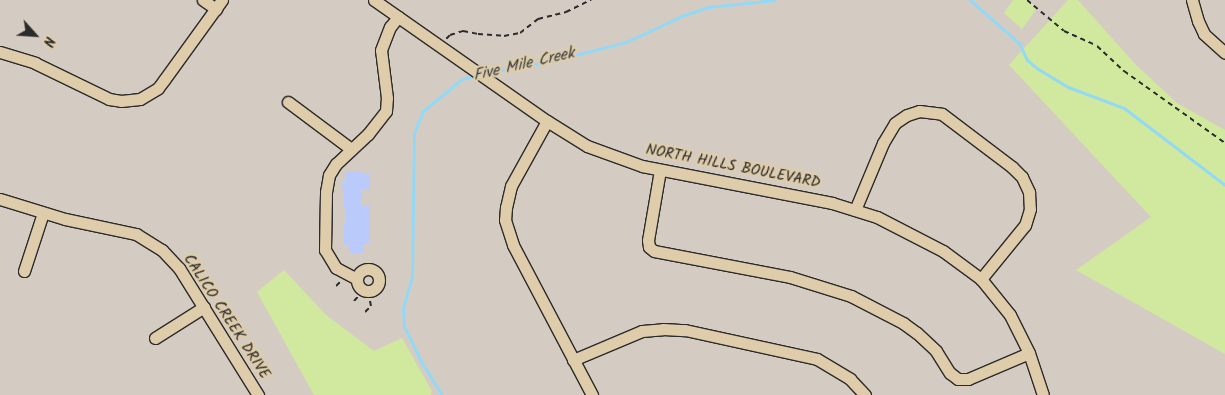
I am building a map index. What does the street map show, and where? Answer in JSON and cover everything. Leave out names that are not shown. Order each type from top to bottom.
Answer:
[{"type":"street","points":[[0,52],[35,63],[109,99],[129,101],[140,98],[158,88],[219,4],[203,0]]},
{"type":"street","name":"NORTH HILLS BOULEVARD","points":[[374,0],[547,121],[587,146],[618,159],[660,170],[799,195],[855,210],[926,241],[959,261],[981,279],[1010,315],[1029,353],[1043,395]]},
{"type":"street","points":[[1192,0],[1201,28],[1211,42],[1225,53]]},
{"type":"street","points":[[357,279],[364,270],[371,269],[377,273],[379,283],[375,289],[366,291],[359,286],[357,279],[336,268],[326,250],[324,240],[326,192],[329,175],[336,164],[377,124],[386,111],[387,98],[381,50],[390,27],[398,17]]},
{"type":"street","points":[[288,102],[351,149]]},
{"type":"street","points":[[855,210],[883,143],[895,123],[907,115],[919,112],[932,111],[947,116],[1012,167],[1022,177],[1029,192],[1030,209],[1025,225],[981,279]]},
{"type":"street","points":[[547,121],[511,186],[505,220],[513,245],[592,395]]},
{"type":"street","points":[[660,170],[648,240],[649,247],[654,252],[790,277],[851,296],[903,323],[918,333],[930,345],[950,373],[958,379],[968,379],[1029,353]]},
{"type":"street","name":"CALICO CREEK DRIVE","points":[[0,199],[43,213],[118,229],[149,240],[172,260],[258,395]]},
{"type":"street","points":[[24,271],[43,213]]},
{"type":"street","points":[[155,338],[204,308]]},
{"type":"street","points":[[573,360],[642,331],[662,329],[685,330],[817,359],[850,378],[865,395]]},
{"type":"path","points":[[439,46],[450,35],[463,31],[495,35],[520,33],[538,19],[566,12],[592,0]]},
{"type":"path","points":[[1027,0],[1064,31],[1097,46],[1124,72],[1225,143]]},
{"type":"path","points":[[354,300],[366,291],[371,306],[365,312]]},
{"type":"green space","points":[[1013,0],[1027,0],[1037,8],[1022,29],[1004,13]]},
{"type":"green space","points":[[1068,0],[1078,0],[1135,64],[1177,103],[1225,130],[1225,354],[1076,270],[1151,217],[1009,65]]},
{"type":"green space","points":[[284,270],[326,315],[374,351],[402,338],[432,391],[431,395],[314,395],[257,292]]},
{"type":"building","points":[[346,171],[362,171],[362,174],[369,173],[370,189],[361,189],[361,205],[370,205],[369,243],[364,243],[364,253],[349,253],[349,245],[343,246],[344,223],[346,223],[342,182],[346,182]]},
{"type":"waterway","name":"Five Mile Creek","points":[[484,73],[551,61],[626,42],[682,16],[708,7],[775,0]]},
{"type":"waterway","name":"Five Mile Creek","points":[[970,0],[1019,43],[1027,60],[1038,69],[1068,87],[1124,108],[1225,185]]},
{"type":"waterway","name":"Five Mile Creek","points":[[442,395],[421,361],[404,326],[403,308],[412,276],[414,133],[423,111],[462,79],[476,75]]}]
